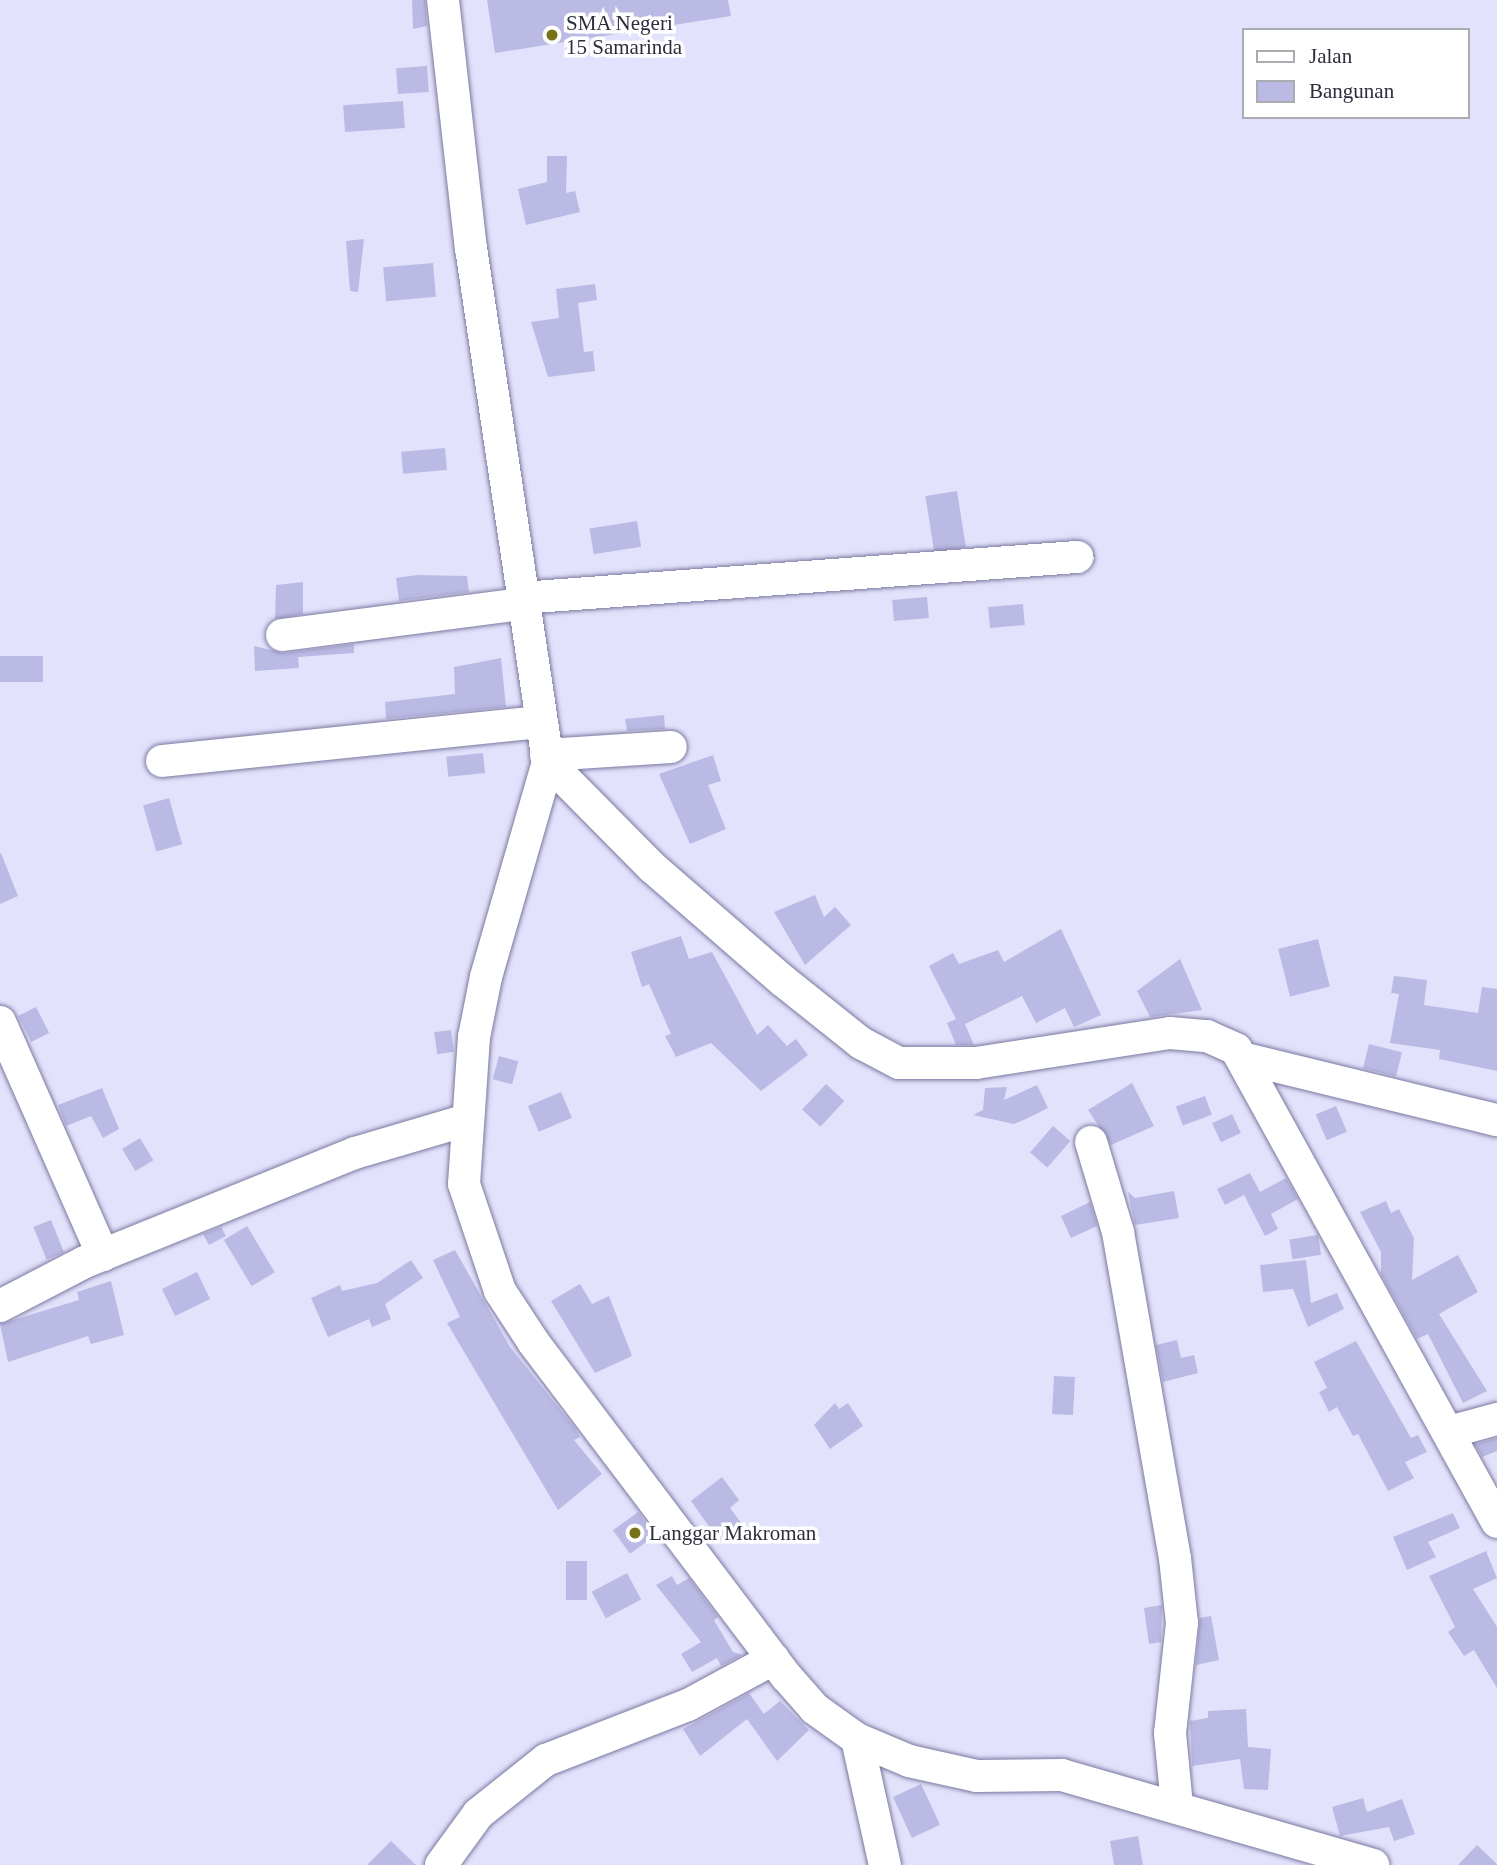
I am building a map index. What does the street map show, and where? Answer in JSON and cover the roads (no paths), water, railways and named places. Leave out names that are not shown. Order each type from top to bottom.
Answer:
[{"type":"street","points":[[443,0],[538,722],[547,759],[486,977],[467,1120],[464,1184],[500,1290],[774,1659],[815,1709],[857,1739],[909,1762],[950,1770],[1062,1775],[1177,1806],[1373,1865]]},
{"type":"street","points":[[282,635],[522,601],[1077,557]]},
{"type":"street","points":[[162,761],[538,722]]},
{"type":"street","points":[[547,759],[671,747]]},
{"type":"street","points":[[547,759],[653,868],[782,980],[861,1043],[899,1063],[976,1063],[1170,1033],[1224,1042],[1246,1059],[1497,1522]]},
{"type":"street","points":[[0,1022],[103,1255]]},
{"type":"street","points":[[1246,1059],[1497,1120]]},
{"type":"street","points":[[0,1306],[103,1255],[355,1153],[467,1120]]},
{"type":"street","points":[[1091,1142],[1118,1232],[1175,1558],[1182,1623],[1170,1733],[1177,1806]]},
{"type":"street","points":[[1449,1432],[1497,1419]]},
{"type":"street","points":[[441,1865],[478,1814],[546,1759],[688,1705],[774,1659]]},
{"type":"street","points":[[857,1739],[885,1865]]},
{"type":"place","name":"SMA Negeri 15 Samarinda","points":[[552,35]]},
{"type":"place","name":"Langgar Makroman","points":[[635,1533]]}]
